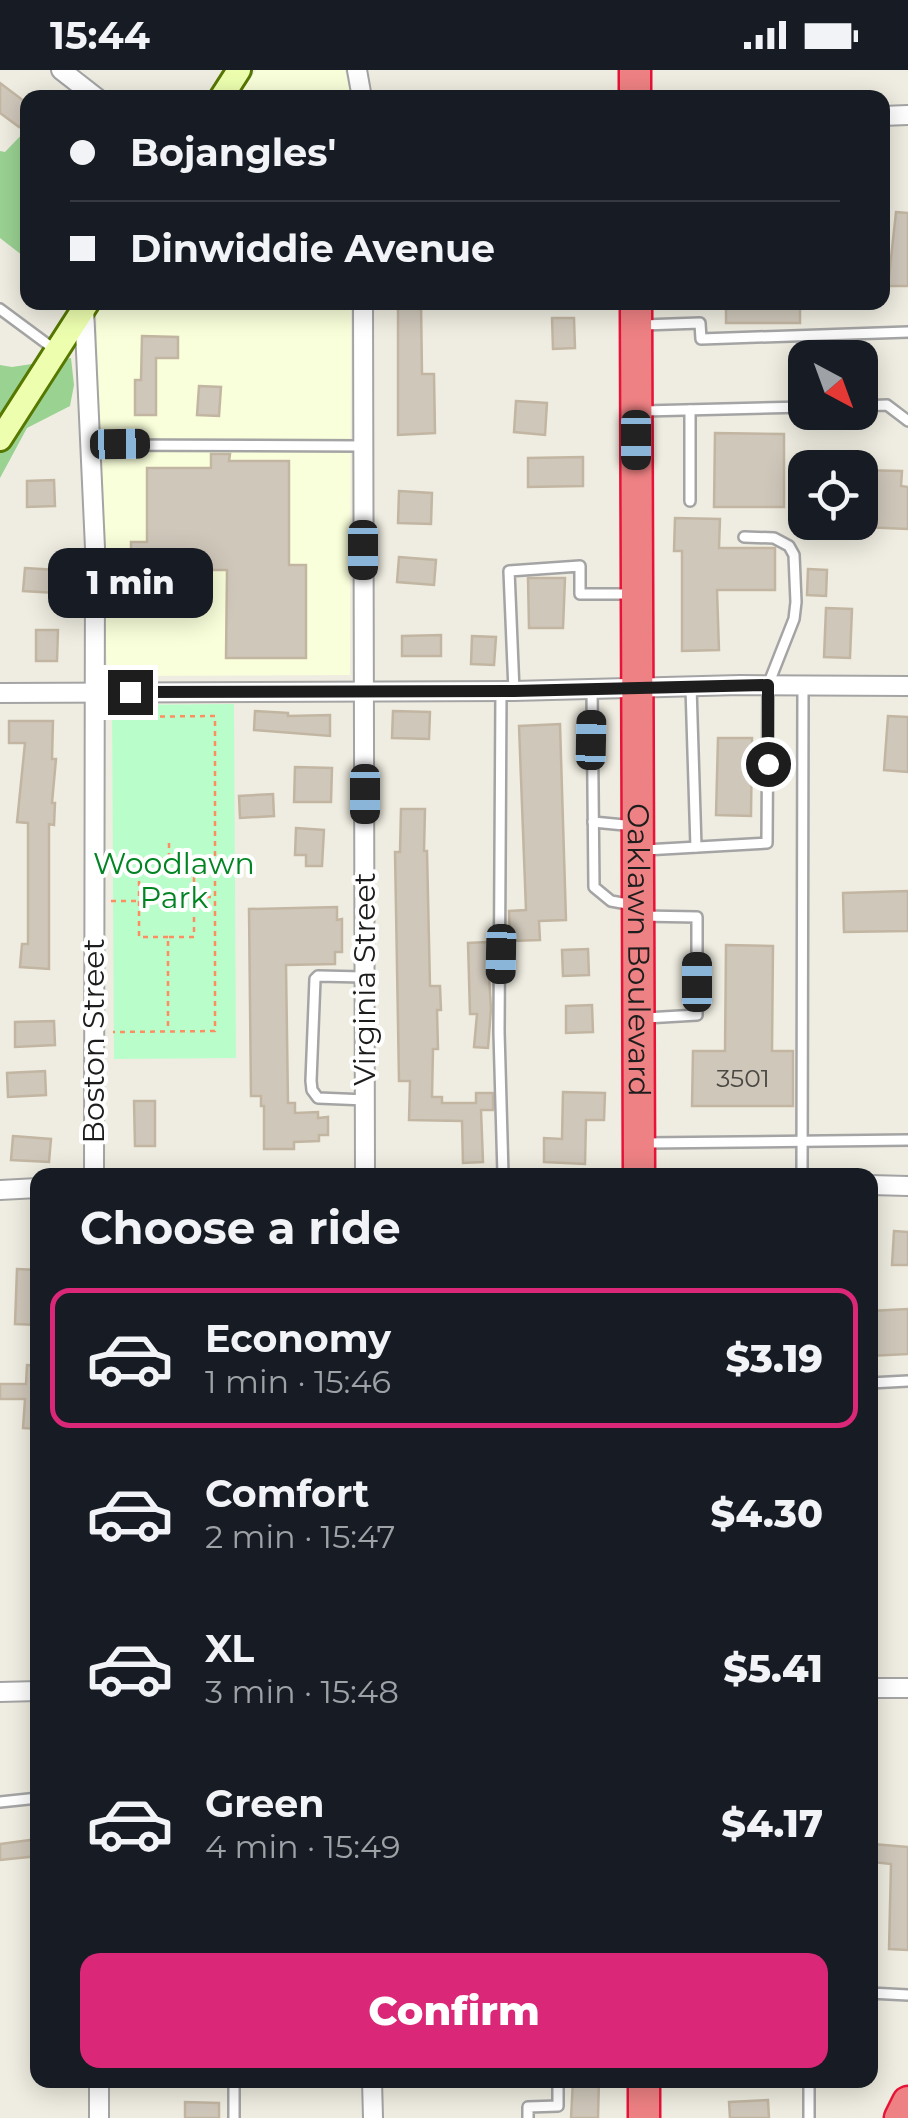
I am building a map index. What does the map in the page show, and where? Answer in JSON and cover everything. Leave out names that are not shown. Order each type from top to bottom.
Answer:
[{"type":"highway","name":"Oaklawn Boulevard","points":[[636,314],[639,1168]]},
{"type":"highway","points":[[644,2088],[644,2118]]},
{"type":"highway","points":[[900,2118],[908,2102]]},
{"type":"street","points":[[61,70],[86,90]]},
{"type":"street","points":[[0,440],[83,310]]},
{"type":"street","name":"Boston Street","points":[[86,310],[94,548],[94,1168]]},
{"type":"street","name":"Virginia Street","points":[[362,310],[365,1168]]},
{"type":"street","points":[[0,694],[908,686]]},
{"type":"street","points":[[878,1185],[908,1186]]},
{"type":"street","points":[[0,1190],[30,1188]]},
{"type":"street","points":[[878,1688],[908,1688]]},
{"type":"street","points":[[0,1692],[30,1691]]},
{"type":"street","points":[[99,2118],[100,2088]]},
{"type":"street","points":[[372,2088],[373,2118]]},
{"type":"lane","points":[[0,309],[56,350]]},
{"type":"lane","points":[[636,314],[700,323],[701,339],[908,332]]},
{"type":"lane","points":[[878,405],[887,405],[908,421]]},
{"type":"lane","points":[[636,411],[788,407]]},
{"type":"lane","points":[[690,410],[690,500]]},
{"type":"lane","points":[[90,445],[363,446]]},
{"type":"lane","points":[[593,822],[638,838],[696,847],[767,843],[768,685],[794,619],[794,555],[774,538],[744,537]]},
{"type":"lane","points":[[503,1168],[499,1032],[509,571],[580,566],[580,594],[636,594]]},
{"type":"lane","points":[[802,1168],[803,685]]},
{"type":"lane","points":[[691,687],[696,847]]},
{"type":"lane","points":[[592,690],[594,887],[611,901],[638,911],[697,917],[697,1014],[638,1018]]},
{"type":"lane","points":[[366,978],[315,978],[311,1081],[318,1098],[366,1100]]},
{"type":"lane","points":[[639,1142],[908,1140]]},
{"type":"lane","points":[[878,1383],[908,1381]]},
{"type":"lane","points":[[0,1802],[30,1799]]},
{"type":"lane","points":[[878,1994],[908,1995]]},
{"type":"lane","points":[[234,2088],[234,2118]]},
{"type":"lane","points":[[528,2118],[528,2106],[558,2106],[558,2088]]},
{"type":"lane","points":[[809,2088],[810,2118]]},
{"type":"path","points":[[94,717],[215,716],[216,1031],[94,1032]]},
{"type":"path","points":[[169,839],[169,859]]},
{"type":"path","points":[[194,858],[194,897],[194,936],[139,937],[139,859],[194,858]]},
{"type":"path","points":[[194,897],[215,897]]},
{"type":"path","points":[[94,901],[139,901]]},
{"type":"path","points":[[168,937],[168,1032]]},
{"type":"shaded area","points":[[256,70],[345,70],[349,90],[243,90]]},
{"type":"shaded area","points":[[96,310],[351,310],[350,675],[107,676]]},
{"type":"green space","points":[[20,136],[20,254],[0,238],[0,151],[5,152]]},
{"type":"green space","points":[[71,358],[74,385],[70,406],[27,428],[0,478],[0,365],[12,367]]},
{"type":"green space","name":"Woodlawn Park","points":[[234,704],[236,1058],[114,1059],[112,705]]},
{"type":"building","points":[[0,83],[20,98],[20,126],[0,113]]},
{"type":"building","points":[[896,212],[908,213],[908,286],[890,286]]},
{"type":"building","points":[[398,310],[421,310],[422,374],[434,374],[435,433],[398,435]]},
{"type":"building","points":[[726,310],[800,310],[800,323],[726,323]]},
{"type":"building","points":[[552,318],[574,318],[575,348],[553,349]]},
{"type":"building","points":[[142,336],[178,337],[178,358],[156,358],[156,415],[135,415],[135,380],[141,380]]},
{"type":"building","points":[[199,386],[221,387],[219,416],[197,415]]},
{"type":"building","points":[[516,401],[547,403],[545,435],[514,432]]},
{"type":"building","points":[[715,433],[784,434],[784,507],[714,507]]},
{"type":"building","points":[[211,454],[230,454],[229,461],[289,461],[289,565],[306,565],[306,658],[226,658],[227,570],[141,570],[141,614],[114,614],[114,565],[131,565],[131,542],[147,542],[147,468],[211,468]]},
{"type":"building","points":[[583,457],[583,486],[528,487],[528,458]]},
{"type":"building","points":[[878,470],[902,471],[901,486],[908,487],[908,529],[878,528]]},
{"type":"building","points":[[54,480],[55,506],[27,507],[27,481]]},
{"type":"building","points":[[399,491],[432,493],[431,524],[398,523]]},
{"type":"building","points":[[675,518],[720,519],[719,548],[775,548],[775,590],[717,590],[719,650],[682,651],[682,551],[674,551]]},
{"type":"building","points":[[399,557],[436,560],[434,585],[397,582]]},
{"type":"building","points":[[25,568],[57,570],[56,593],[23,591]]},
{"type":"building","points":[[808,569],[827,570],[826,596],[807,595]]},
{"type":"building","points":[[528,578],[565,578],[563,628],[529,628]]},
{"type":"building","points":[[826,608],[852,609],[850,658],[824,657]]},
{"type":"building","points":[[36,630],[58,630],[57,661],[36,661]]},
{"type":"building","points":[[441,635],[441,656],[402,656],[402,636]]},
{"type":"building","points":[[472,636],[496,637],[494,665],[471,664]]},
{"type":"building","points":[[255,711],[288,716],[330,715],[330,736],[254,730]]},
{"type":"building","points":[[393,711],[430,712],[429,739],[392,738]]},
{"type":"building","points":[[888,716],[908,717],[908,772],[884,770]]},
{"type":"building","points":[[9,721],[53,721],[52,759],[56,759],[54,825],[49,824],[49,969],[20,967],[22,944],[28,944],[28,823],[17,822],[25,743],[9,743]]},
{"type":"building","points":[[560,724],[566,920],[539,921],[540,940],[510,941],[509,911],[526,910],[519,726]]},
{"type":"building","points":[[718,738],[752,738],[751,816],[716,815]]},
{"type":"building","points":[[295,767],[332,768],[331,802],[294,802]]},
{"type":"building","points":[[273,794],[274,816],[240,818],[239,796]]},
{"type":"building","points":[[401,809],[425,809],[430,986],[440,986],[441,1010],[437,1010],[438,1049],[433,1049],[432,1097],[442,1097],[442,1103],[476,1103],[476,1093],[493,1093],[493,1110],[481,1110],[483,1162],[463,1163],[462,1121],[409,1120],[410,1081],[399,1081],[395,852],[400,852]]},
{"type":"building","points":[[296,828],[324,830],[322,866],[306,866],[306,855],[295,855]]},
{"type":"building","points":[[908,891],[908,931],[844,932],[843,893]]},
{"type":"building","points":[[337,907],[337,920],[342,919],[342,952],[335,952],[335,964],[286,965],[288,1103],[295,1103],[295,1113],[318,1112],[318,1118],[328,1117],[328,1135],[319,1135],[319,1141],[294,1142],[294,1149],[264,1149],[264,1106],[261,1096],[251,1096],[249,909]]},
{"type":"building","points":[[487,942],[491,1009],[488,1048],[474,1047],[477,1014],[470,1014],[468,943]]},
{"type":"building","points":[[726,945],[773,946],[772,1051],[793,1051],[793,1106],[692,1106],[693,1051],[725,1051]]},
{"type":"building","points":[[588,949],[589,975],[563,976],[562,950]]},
{"type":"building","points":[[592,1005],[593,1032],[566,1033],[566,1006]]},
{"type":"building","points":[[54,1021],[55,1045],[15,1047],[15,1022]]},
{"type":"building","points":[[45,1071],[46,1095],[8,1097],[7,1073]]},
{"type":"building","points":[[563,1092],[605,1093],[604,1120],[586,1120],[585,1164],[544,1162],[544,1138],[562,1139]]},
{"type":"building","points":[[134,1101],[155,1101],[155,1146],[135,1146]]},
{"type":"building","points":[[13,1136],[51,1139],[49,1162],[11,1160]]},
{"type":"building","points":[[894,1231],[908,1232],[908,1265],[892,1265]]},
{"type":"building","points":[[17,1269],[30,1270],[30,1325],[15,1324]]},
{"type":"building","points":[[908,1309],[908,1354],[878,1356],[878,1311]]},
{"type":"building","points":[[30,1365],[30,1428],[23,1428],[25,1399],[0,1399],[0,1384],[26,1384]]},
{"type":"building","points":[[30,1840],[30,1857],[0,1860],[0,1844]]},
{"type":"building","points":[[878,1844],[908,1847],[908,1950],[889,1949],[891,1864],[878,1863]]},
{"type":"building","points":[[573,2088],[599,2088],[598,2118],[571,2118]]},
{"type":"building","points":[[768,2100],[769,2118],[730,2118],[729,2102]]},
{"type":"building","points":[[185,2102],[219,2103],[219,2118],[185,2118]]},
{"type":"route","points":[[130,692],[514,691],[768,685],[768,764]]}]
